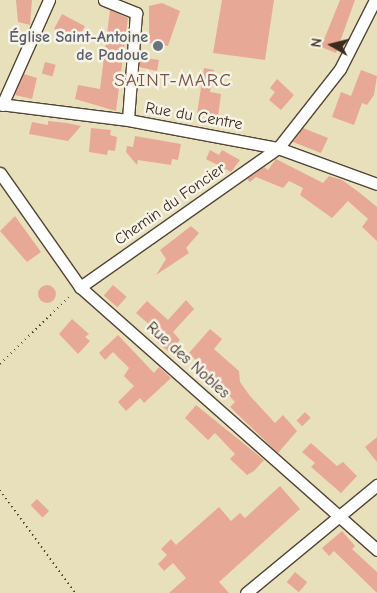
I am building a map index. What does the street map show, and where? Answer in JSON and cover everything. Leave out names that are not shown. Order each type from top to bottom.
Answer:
[{"type":"street","points":[[1,104],[49,0]]},
{"type":"street","points":[[104,0],[136,13],[128,120]]},
{"type":"street","name":"Chemin du Foncier","points":[[80,287],[278,148],[340,69],[375,0]]},
{"type":"street","name":"Rue du Centre","points":[[1,104],[128,120],[278,148],[377,184]]},
{"type":"street","name":"Rue des Nobles","points":[[0,173],[80,287],[377,550]]},
{"type":"street","points":[[246,593],[377,485]]},
{"type":"path","points":[[0,364],[80,287]]},
{"type":"path","points":[[0,490],[75,593]]},
{"type":"building","points":[[16,0],[32,0],[30,25],[18,22]]},
{"type":"building","points":[[222,0],[274,0],[265,60],[213,53]]},
{"type":"building","points":[[340,0],[355,0],[336,53],[321,47]]},
{"type":"building","points":[[162,3],[180,11],[168,46],[149,43],[149,6]]},
{"type":"building","points":[[110,10],[128,18],[116,111],[75,99],[78,85],[100,89]]},
{"type":"building","points":[[62,14],[85,26],[77,41],[54,29]]},
{"type":"building","points":[[140,57],[159,60],[157,71],[139,67]]},
{"type":"building","points":[[45,62],[56,65],[53,76],[42,74]]},
{"type":"building","points":[[204,68],[214,70],[210,92],[221,94],[218,117],[197,114]]},
{"type":"building","points":[[361,70],[377,76],[374,95],[367,105],[362,103],[354,125],[332,117],[341,92],[351,96]]},
{"type":"building","points":[[24,74],[37,78],[32,99],[15,95]]},
{"type":"building","points":[[277,79],[294,95],[281,110],[269,100],[275,92],[270,88]]},
{"type":"building","points":[[48,121],[81,126],[68,141],[29,134],[32,122],[48,125]]},
{"type":"building","points":[[91,128],[111,130],[110,135],[117,137],[115,151],[108,150],[107,155],[89,152]]},
{"type":"building","points":[[303,128],[328,138],[321,153],[293,142]]},
{"type":"building","points":[[135,136],[181,144],[178,160],[172,159],[171,165],[138,160],[137,165],[126,152],[127,146],[133,147]]},
{"type":"building","points":[[210,150],[219,155],[222,150],[240,160],[231,172],[206,159]]},
{"type":"building","points":[[276,159],[323,183],[329,176],[342,180],[360,193],[377,207],[377,241],[362,227],[368,219],[348,201],[332,218],[300,195],[303,188],[289,181],[283,188],[256,177],[250,182],[247,179],[264,167],[268,170]]},
{"type":"building","points":[[15,216],[41,252],[27,262],[0,231]]},
{"type":"building","points":[[191,226],[199,233],[186,248],[189,253],[156,275],[166,259],[160,250]]},
{"type":"building","points":[[43,285],[51,285],[56,290],[54,301],[43,303],[38,298],[38,290]]},
{"type":"building","points":[[113,285],[127,297],[117,307],[104,296]]},
{"type":"building","points":[[186,300],[194,309],[173,332],[180,340],[169,352],[154,339],[159,333],[136,313],[147,301],[168,320]]},
{"type":"building","points":[[72,319],[89,334],[85,337],[90,341],[78,354],[59,334]]},
{"type":"building","points":[[210,329],[222,339],[214,349],[239,371],[240,382],[250,396],[275,423],[283,415],[297,431],[278,453],[230,407],[235,402],[189,353]]},
{"type":"building","points":[[118,335],[154,373],[159,367],[171,378],[144,403],[140,398],[126,411],[118,402],[134,386],[124,376],[129,368],[113,352],[105,360],[99,353]]},
{"type":"building","points":[[196,405],[264,460],[254,471],[247,475],[230,459],[235,454],[215,433],[208,440],[185,418]]},
{"type":"building","points":[[305,412],[311,418],[302,426],[297,420]]},
{"type":"building","points":[[377,437],[377,462],[365,447]]},
{"type":"building","points":[[311,443],[337,466],[343,462],[357,476],[341,493],[311,467],[315,463],[302,452]]},
{"type":"building","points":[[280,486],[300,509],[219,582],[229,593],[169,593],[186,578],[173,563],[164,571],[158,564],[167,555],[161,549],[171,539],[176,545],[219,507],[231,521],[240,513],[245,518]]},
{"type":"building","points":[[37,499],[49,511],[43,517],[31,505]]},
{"type":"building","points":[[342,531],[355,546],[352,549],[377,572],[377,593],[334,551],[329,556],[322,548]]},
{"type":"building","points":[[295,572],[307,582],[299,592],[287,582]]},
{"type":"place","name":"Église Saint-Antoine de Padoue","points":[[158,46]]},
{"type":"district","name":"SAINT-MARC","points":[[173,81]]}]
